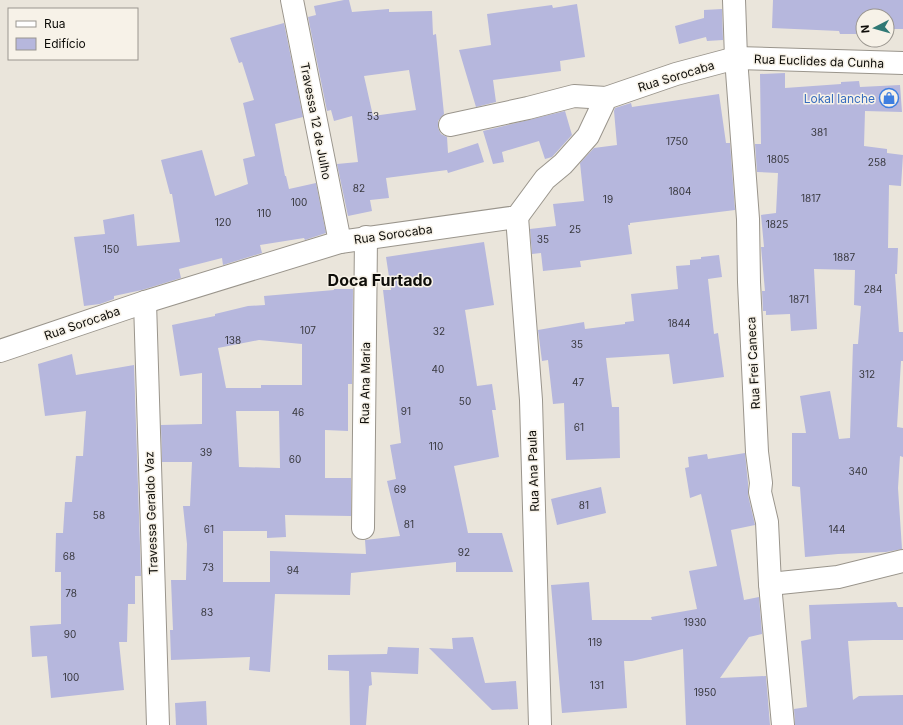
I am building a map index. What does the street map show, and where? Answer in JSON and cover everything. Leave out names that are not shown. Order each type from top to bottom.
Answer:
[{"type":"street","name":"Travessa 12 de Julho","points":[[292,0],[340,242]]},
{"type":"street","name":"Rua Frei Caneca","points":[[734,0],[736,58],[748,220],[756,452],[761,483],[760,492],[768,522],[770,584],[783,725]]},
{"type":"street","name":"Rua Sorocaba","points":[[606,98],[676,74],[736,58]]},
{"type":"street","name":"Rua Euclides da Cunha","points":[[736,58],[903,63]]},
{"type":"street","points":[[450,125],[528,108],[574,96],[606,98],[588,136],[563,164],[546,179],[517,217]]},
{"type":"street","name":"Rua Sorocaba","points":[[0,351],[145,302],[340,242],[366,237],[517,217]]},
{"type":"street","name":"Rua Ana Paula","points":[[517,217],[531,400],[540,725]]},
{"type":"street","name":"Rua Ana Maria","points":[[363,528],[366,237]]},
{"type":"street","name":"Travessa Geraldo Vaz","points":[[145,302],[158,725]]},
{"type":"street","points":[[770,584],[838,577],[903,561]]},
{"type":"building","points":[[349,0],[352,12],[389,9],[389,12],[432,11],[433,35],[436,34],[444,114],[438,121],[438,128],[441,134],[447,137],[448,153],[478,143],[484,162],[448,173],[447,170],[386,178],[389,198],[370,200],[372,211],[348,216],[337,164],[358,162],[352,116],[334,121],[331,110],[327,111],[308,17],[316,15],[314,6]],"holes":[[[409,70],[416,110],[373,116],[364,76]]]},
{"type":"building","points":[[773,0],[903,0],[903,29],[895,29],[895,8],[855,8],[855,34],[840,34],[839,31],[772,28]]},
{"type":"building","points":[[577,4],[585,57],[560,61],[561,71],[493,80],[496,102],[476,107],[459,50],[491,45],[487,14],[552,5],[553,8]]},
{"type":"building","points":[[722,9],[723,40],[707,41],[706,37],[679,44],[675,26],[704,18],[704,10]]},
{"type":"building","points":[[284,23],[303,117],[275,124],[285,176],[289,189],[316,183],[326,233],[305,240],[304,238],[260,245],[262,253],[223,265],[222,258],[179,269],[181,278],[142,290],[114,296],[114,299],[100,304],[84,306],[74,237],[105,234],[103,220],[134,214],[137,246],[180,242],[172,194],[170,194],[161,160],[202,150],[215,196],[248,184],[243,159],[255,156],[243,103],[254,100],[242,62],[239,63],[230,38]]},
{"type":"building","points":[[785,73],[785,88],[841,84],[841,82],[859,81],[860,87],[900,85],[902,112],[865,111],[864,146],[887,149],[887,153],[903,155],[901,186],[889,185],[888,248],[898,248],[897,274],[895,274],[899,332],[903,332],[903,361],[901,361],[897,427],[903,428],[903,457],[900,456],[898,488],[902,549],[886,552],[805,557],[800,487],[792,486],[792,433],[806,433],[800,396],[830,391],[839,439],[850,438],[853,344],[858,344],[861,306],[854,305],[855,270],[814,269],[817,329],[791,331],[790,314],[766,315],[766,311],[763,311],[762,291],[765,291],[761,247],[764,247],[761,215],[776,213],[778,173],[757,172],[755,144],[761,144],[760,74]]},
{"type":"building","points":[[719,94],[726,143],[730,143],[735,210],[630,223],[630,225],[628,225],[632,254],[580,261],[581,267],[543,271],[541,253],[532,254],[530,229],[556,226],[553,204],[584,201],[580,163],[594,148],[617,145],[615,108],[631,103],[632,107]]},
{"type":"building","points":[[565,111],[572,135],[552,157],[545,159],[539,141],[502,152],[504,162],[493,164],[483,131]]},
{"type":"building","points":[[484,242],[494,305],[465,310],[477,386],[492,384],[496,410],[492,410],[499,457],[454,466],[468,533],[502,533],[513,572],[456,572],[456,562],[351,573],[350,595],[275,594],[270,672],[249,670],[250,657],[171,660],[170,630],[173,630],[171,580],[186,580],[187,544],[183,506],[190,506],[192,462],[162,462],[161,425],[202,424],[202,373],[180,376],[172,325],[215,316],[215,314],[248,306],[265,305],[264,296],[334,289],[353,289],[352,384],[348,384],[348,431],[325,430],[325,478],[351,478],[351,516],[285,515],[286,537],[267,538],[267,531],[223,531],[223,582],[270,582],[270,551],[366,554],[365,540],[400,536],[387,481],[396,479],[390,445],[401,443],[383,290],[391,290],[386,257]],"holes":[[[259,340],[302,344],[302,385],[261,385],[261,388],[226,388],[218,348]],[[236,411],[279,411],[280,468],[239,467]]]},
{"type":"building","points":[[719,255],[722,277],[708,279],[714,334],[718,333],[724,377],[673,384],[669,354],[606,358],[612,407],[619,407],[620,458],[566,460],[564,403],[553,404],[548,360],[542,361],[538,330],[584,322],[585,329],[625,324],[625,322],[634,321],[631,294],[678,289],[676,266],[690,265],[690,260],[701,259],[701,257]]},
{"type":"building","points":[[72,354],[76,375],[134,365],[141,576],[135,576],[135,604],[128,604],[127,642],[119,642],[124,690],[51,698],[47,656],[32,657],[30,626],[61,624],[61,572],[55,572],[56,533],[63,533],[65,502],[72,502],[76,456],[83,456],[86,411],[45,416],[38,364]]},
{"type":"building","points":[[745,453],[748,495],[755,525],[731,530],[744,600],[759,597],[762,634],[749,637],[720,678],[766,676],[770,725],[686,725],[683,649],[632,661],[624,661],[627,708],[562,713],[551,585],[589,582],[592,620],[652,620],[651,617],[697,609],[689,571],[717,566],[701,494],[690,498],[685,468],[689,467],[688,457],[707,454],[708,459]]},
{"type":"building","points":[[601,487],[606,513],[557,525],[551,499]]},
{"type":"building","points":[[896,602],[898,607],[903,607],[903,640],[848,641],[853,700],[859,696],[903,695],[903,725],[795,725],[794,709],[807,707],[801,641],[811,639],[809,605]]},
{"type":"building","points":[[473,637],[485,683],[516,681],[518,709],[492,710],[429,648],[453,649],[452,638]]},
{"type":"building","points":[[388,647],[419,648],[418,674],[371,672],[372,685],[369,686],[366,725],[350,725],[349,671],[328,670],[328,655],[387,654]]},
{"type":"building","points":[[206,701],[207,725],[176,725],[175,703]]},
{"type":"place","name":"Lokal lanche","points":[[889,98]]},
{"type":"district","name":"Doca Furtado","points":[[380,280]]}]
